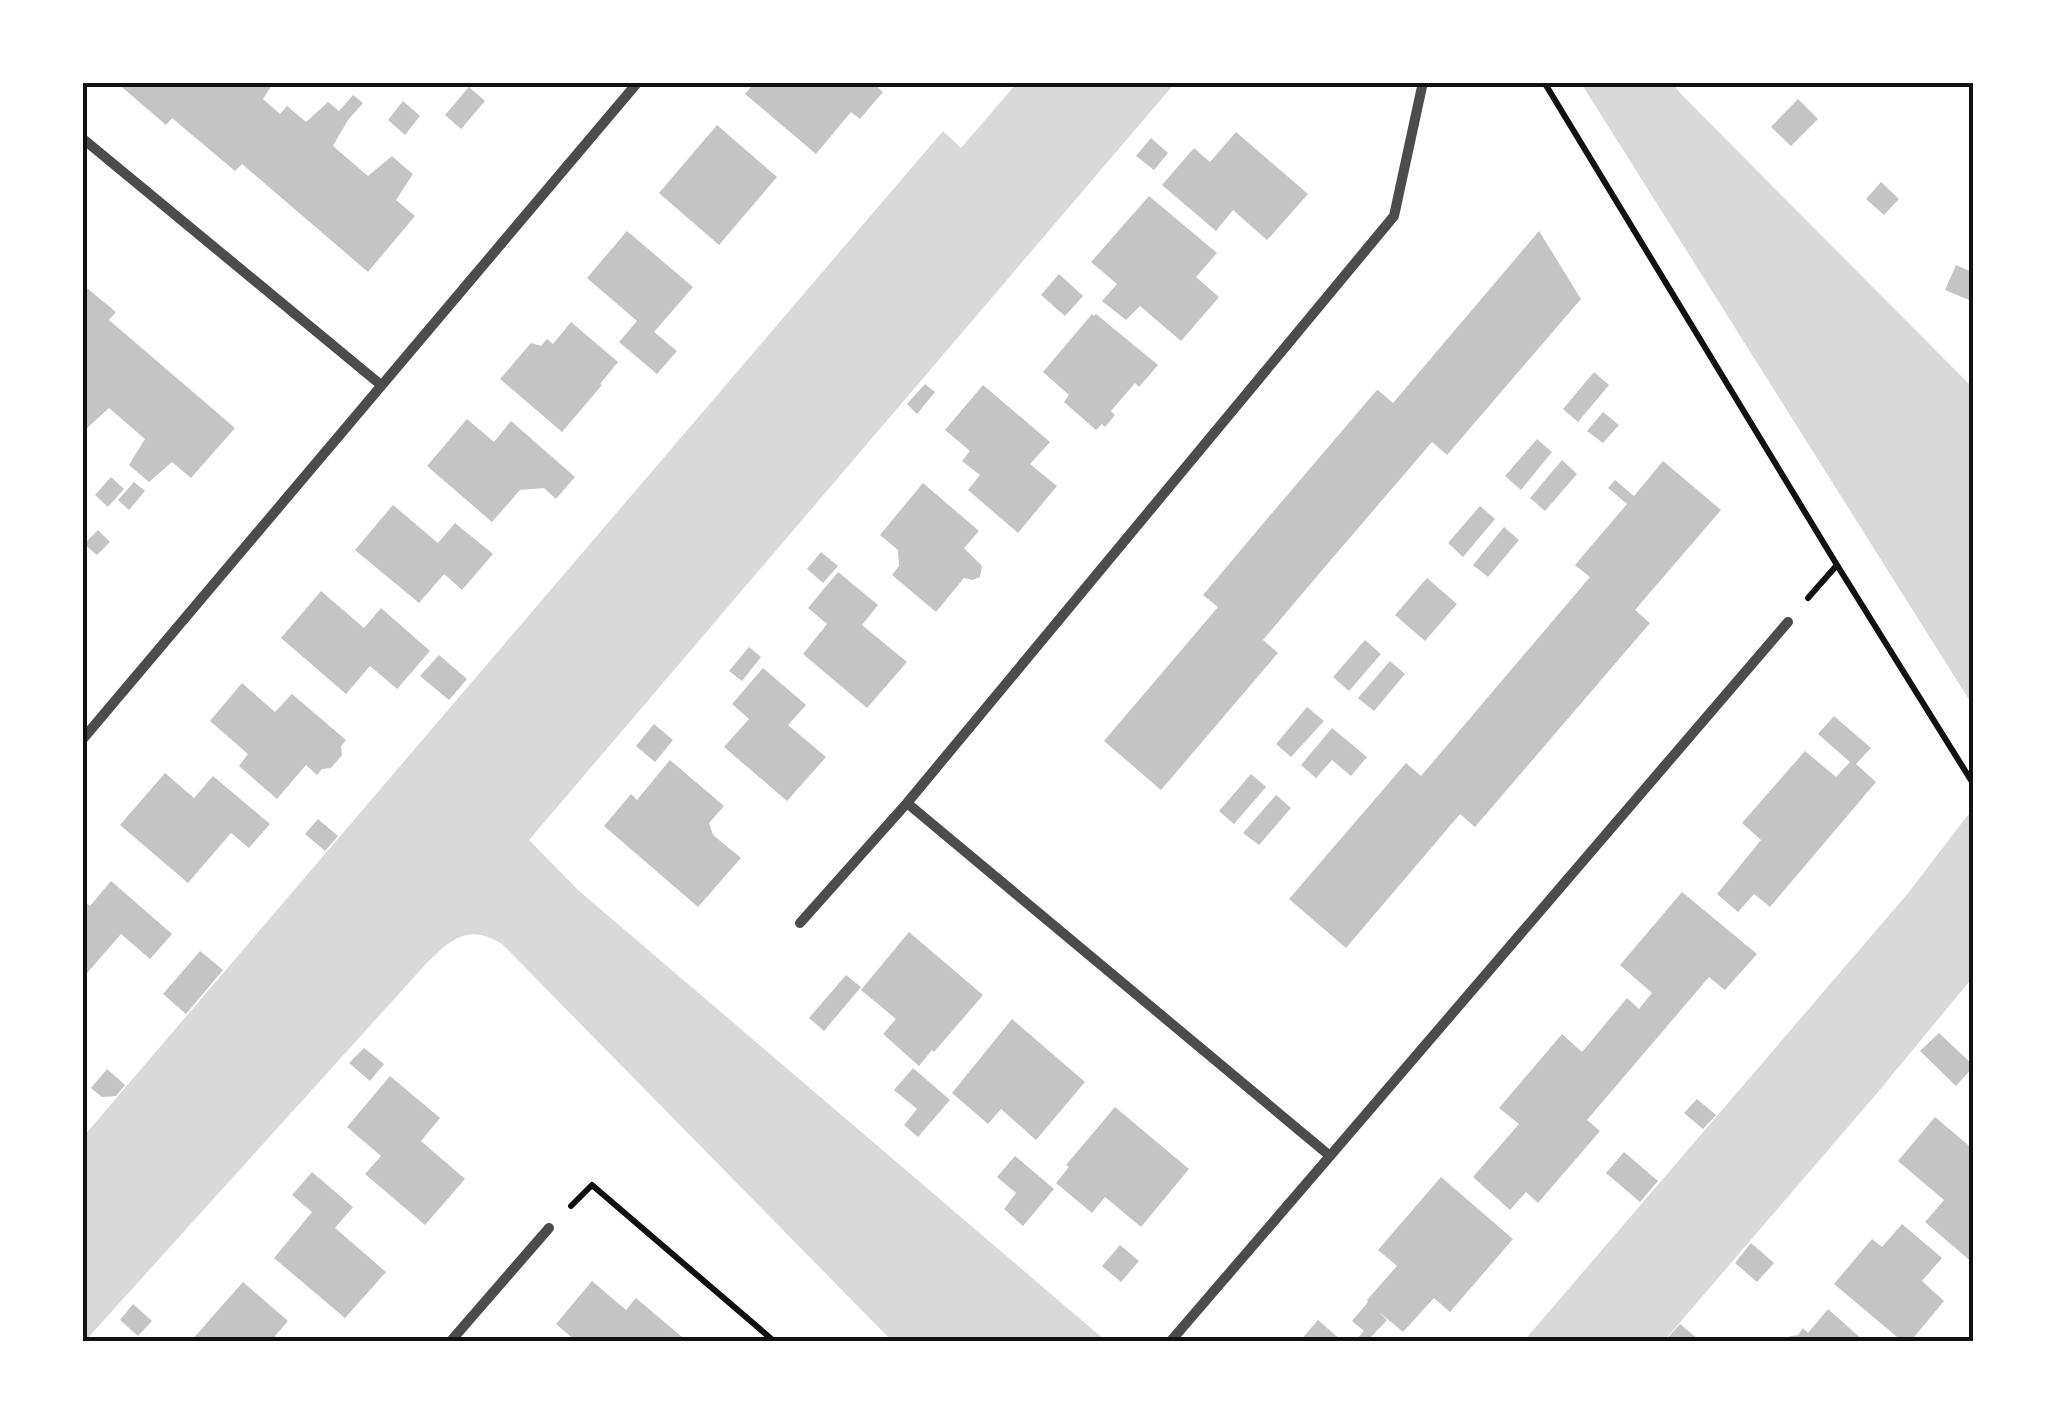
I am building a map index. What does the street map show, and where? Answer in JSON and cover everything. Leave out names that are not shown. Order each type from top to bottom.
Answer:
[{"type":"street","points":[[82,740],[638,82]]},
{"type":"street","points":[[800,923],[907,804],[1394,216],[1423,82]]},
{"type":"street","points":[[82,138],[381,386]]},
{"type":"street","points":[[1170,1342],[1788,622]]},
{"type":"street","points":[[907,804],[1330,1156]]},
{"type":"street","points":[[450,1342],[549,1228]]},
{"type":"path","points":[[1544,82],[1974,784]]},
{"type":"path","points":[[1788,622],[1837,565]]},
{"type":"path","points":[[549,1228],[592,1185],[776,1342]]},
{"type":"shaded area","points":[[1017,83],[1175,83],[529,840],[578,890],[1106,1341],[892,1341],[502,944],[468,935],[451,942],[424,966],[83,1341],[83,1137],[943,131],[961,148]]},
{"type":"shaded area","points":[[1581,83],[1672,83],[1973,388],[1973,706]]},
{"type":"shaded area","points":[[1973,812],[1973,977],[1878,1092],[1664,1341],[1523,1342],[1909,892]]},
{"type":"building","points":[[116,82],[274,82],[263,99],[280,114],[287,106],[306,122],[328,102],[339,111],[353,95],[363,103],[333,146],[368,176],[392,156],[413,174],[396,200],[415,216],[368,272],[242,164],[235,171],[172,118],[166,125]]},
{"type":"building","points":[[755,82],[872,82],[883,92],[860,119],[851,112],[816,154],[745,94]]},
{"type":"building","points":[[469,87],[485,101],[461,129],[445,115]]},
{"type":"building","points":[[1798,99],[1818,119],[1791,146],[1771,127]]},
{"type":"building","points":[[403,101],[420,116],[405,135],[388,120]]},
{"type":"building","points":[[717,125],[777,177],[719,245],[659,193]]},
{"type":"building","points":[[1236,132],[1308,194],[1267,240],[1233,210],[1216,231],[1162,185],[1194,148],[1210,162]]},
{"type":"building","points":[[1151,138],[1168,153],[1154,170],[1136,156]]},
{"type":"building","points":[[1881,182],[1899,199],[1884,215],[1866,199]]},
{"type":"building","points":[[1149,196],[1217,253],[1196,277],[1219,297],[1181,341],[1140,306],[1126,320],[1102,301],[1117,284],[1091,262]]},
{"type":"building","points":[[627,231],[693,287],[654,332],[677,351],[657,374],[619,342],[637,321],[587,278]]},
{"type":"building","points":[[1539,231],[1581,299],[1447,455],[1432,442],[1318,575],[1263,640],[1278,653],[1161,790],[1104,741],[1218,607],[1203,595],[1376,391],[1393,403]]},
{"type":"building","points":[[1956,265],[1974,273],[1974,302],[1945,290]]},
{"type":"building","points":[[1059,274],[1083,296],[1065,316],[1041,295]]},
{"type":"building","points":[[82,284],[116,312],[109,320],[235,428],[191,478],[172,462],[149,482],[129,465],[145,439],[109,408],[86,429],[82,426]]},
{"type":"building","points":[[1092,314],[1158,365],[1139,387],[1135,383],[1111,411],[1115,415],[1105,427],[1102,424],[1096,430],[1064,402],[1069,395],[1043,372]]},
{"type":"building","points":[[571,322],[618,362],[562,432],[500,379],[531,343],[541,346],[547,339],[553,344]]},
{"type":"building","points":[[1594,372],[1609,385],[1578,422],[1563,409]]},
{"type":"building","points":[[925,384],[935,392],[917,414],[907,404]]},
{"type":"building","points":[[983,385],[1050,442],[1030,464],[1057,486],[1018,533],[968,490],[980,475],[962,461],[970,451],[945,430]]},
{"type":"building","points":[[1603,412],[1619,425],[1603,443],[1587,431]]},
{"type":"building","points":[[467,419],[494,442],[511,421],[575,477],[556,499],[544,488],[520,490],[492,522],[427,466]]},
{"type":"building","points":[[1537,439],[1552,452],[1521,490],[1505,476]]},
{"type":"building","points":[[1562,460],[1577,474],[1545,511],[1530,498]]},
{"type":"building","points":[[1663,461],[1721,510],[1635,610],[1650,623],[1475,827],[1460,814],[1346,948],[1289,899],[1406,763],[1421,776],[1590,577],[1575,565],[1627,504],[1608,488],[1615,480],[1634,496]]},
{"type":"building","points":[[111,477],[124,489],[108,507],[95,495]]},
{"type":"building","points":[[134,482],[145,491],[129,510],[118,500]]},
{"type":"building","points":[[923,483],[979,531],[964,548],[982,566],[980,577],[964,578],[936,612],[892,575],[899,566],[898,550],[880,535]]},
{"type":"building","points":[[393,505],[438,543],[455,523],[493,554],[462,590],[444,574],[419,603],[355,550]]},
{"type":"building","points":[[1480,506],[1495,519],[1463,557],[1448,543]]},
{"type":"building","points":[[1504,527],[1519,540],[1488,577],[1473,565]]},
{"type":"building","points":[[98,530],[110,542],[97,555],[84,544]]},
{"type":"building","points":[[821,552],[838,566],[823,583],[807,569]]},
{"type":"building","points":[[838,572],[878,605],[862,625],[907,662],[867,708],[803,654],[827,624],[808,608]]},
{"type":"building","points":[[1427,578],[1457,604],[1425,641],[1395,615]]},
{"type":"building","points":[[321,591],[364,628],[381,608],[430,651],[397,689],[370,666],[346,694],[281,638]]},
{"type":"building","points":[[1365,640],[1381,654],[1349,691],[1333,677]]},
{"type":"building","points":[[749,647],[761,657],[742,681],[729,671]]},
{"type":"building","points":[[439,655],[467,679],[449,700],[420,676]]},
{"type":"building","points":[[1390,661],[1405,674],[1374,711],[1358,698]]},
{"type":"building","points":[[763,668],[806,705],[788,725],[826,757],[787,801],[724,747],[749,719],[732,704]]},
{"type":"building","points":[[242,683],[275,712],[292,694],[346,740],[341,746],[342,755],[331,768],[322,769],[317,775],[306,765],[277,799],[239,766],[248,754],[210,721]]},
{"type":"building","points":[[1307,707],[1324,721],[1291,757],[1276,744]]},
{"type":"building","points":[[1834,716],[1871,748],[1856,764],[1876,782],[1770,907],[1754,894],[1738,912],[1717,894],[1761,840],[1742,823],[1805,751],[1836,777],[1850,762],[1818,734]]},
{"type":"building","points":[[654,724],[673,740],[655,762],[636,746]]},
{"type":"building","points":[[1332,728],[1367,757],[1351,776],[1332,760],[1316,778],[1301,765]]},
{"type":"building","points":[[670,760],[724,806],[709,823],[713,835],[741,858],[698,907],[604,826],[631,794],[637,800]]},
{"type":"building","points":[[165,773],[194,798],[213,776],[270,824],[249,848],[231,833],[188,883],[120,825]]},
{"type":"building","points":[[1251,774],[1266,787],[1234,824],[1219,811]]},
{"type":"building","points":[[1276,795],[1291,808],[1259,845],[1243,833]]},
{"type":"building","points":[[318,819],[338,836],[325,851],[305,834]]},
{"type":"building","points":[[111,881],[172,934],[150,959],[121,934],[82,979],[82,900],[90,906]]},
{"type":"building","points":[[1682,892],[1757,954],[1725,990],[1709,977],[1587,1120],[1600,1131],[1538,1203],[1526,1192],[1510,1210],[1473,1177],[1519,1124],[1499,1108],[1562,1034],[1582,1052],[1627,998],[1639,1009],[1652,993],[1620,965]]},
{"type":"building","points":[[909,932],[983,995],[919,1066],[883,1034],[896,1019],[861,990]]},
{"type":"building","points":[[200,951],[223,970],[186,1014],[163,994]]},
{"type":"building","points":[[846,975],[861,987],[824,1031],[809,1018]]},
{"type":"building","points":[[1012,1019],[1085,1082],[1036,1140],[1001,1109],[988,1124],[952,1093]]},
{"type":"building","points":[[1939,1033],[1974,1066],[1956,1086],[1920,1051]]},
{"type":"building","points":[[364,1048],[384,1064],[370,1081],[349,1063]]},
{"type":"building","points":[[913,1068],[950,1100],[918,1137],[904,1125],[917,1109],[894,1090]]},
{"type":"building","points":[[107,1069],[125,1085],[116,1096],[102,1097],[91,1088]]},
{"type":"building","points":[[390,1076],[440,1118],[421,1141],[465,1179],[425,1225],[365,1174],[381,1156],[347,1127]]},
{"type":"building","points":[[1697,1099],[1716,1115],[1703,1129],[1684,1113]]},
{"type":"building","points":[[1115,1107],[1189,1169],[1141,1227],[1105,1197],[1092,1213],[1056,1183],[1069,1167],[1066,1165]]},
{"type":"building","points":[[1935,1117],[1974,1150],[1974,1264],[1925,1222],[1944,1200],[1898,1161]]},
{"type":"building","points":[[1624,1152],[1658,1181],[1640,1202],[1606,1173]]},
{"type":"building","points":[[1015,1156],[1054,1189],[1023,1226],[1004,1209],[1016,1193],[997,1177]]},
{"type":"building","points":[[312,1172],[353,1207],[335,1228],[386,1272],[345,1318],[274,1258],[312,1212],[292,1195]]},
{"type":"building","points":[[1441,1177],[1513,1239],[1450,1312],[1434,1298],[1403,1332],[1379,1312],[1387,1320],[1371,1337],[1377,1342],[1354,1342],[1364,1331],[1352,1321],[1397,1266],[1378,1250]]},
{"type":"building","points":[[1902,1224],[1942,1258],[1922,1281],[1944,1301],[1910,1342],[1903,1342],[1834,1284],[1872,1239],[1882,1247]]},
{"type":"building","points":[[1751,1243],[1774,1263],[1757,1282],[1735,1263]]},
{"type":"building","points":[[1120,1245],[1139,1261],[1121,1282],[1102,1266]]},
{"type":"building","points":[[592,1281],[626,1310],[636,1298],[682,1337],[678,1342],[577,1342],[556,1324]]},
{"type":"building","points":[[243,1282],[288,1321],[275,1336],[280,1342],[190,1342]]},
{"type":"building","points":[[133,1304],[152,1321],[138,1336],[120,1320]]},
{"type":"building","points":[[1828,1309],[1865,1342],[1779,1342],[1798,1335],[1803,1328],[1808,1333]]},
{"type":"building","points":[[1318,1320],[1343,1342],[1299,1342]]},
{"type":"building","points":[[1680,1324],[1698,1339],[1696,1342],[1664,1342]]}]
